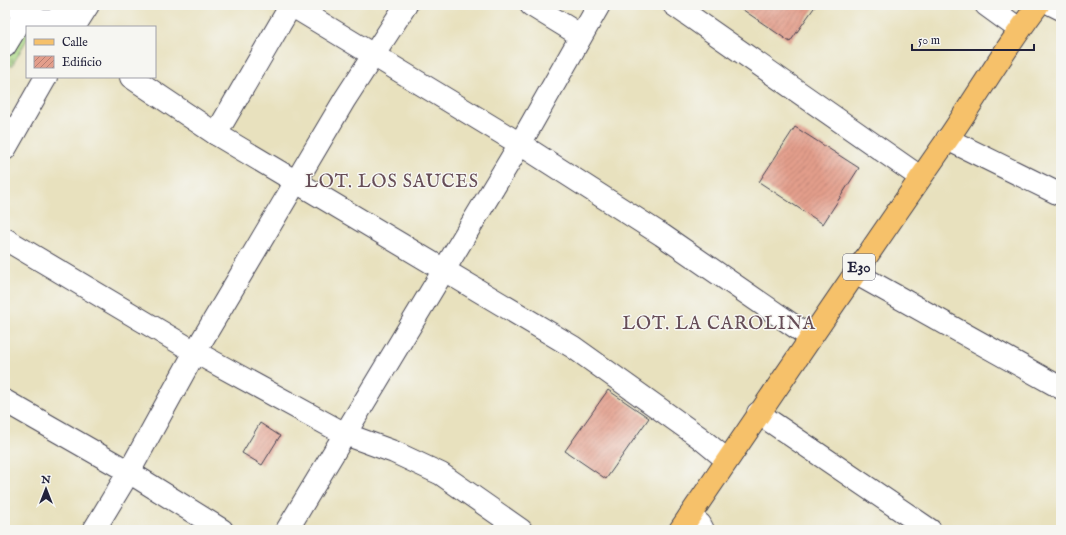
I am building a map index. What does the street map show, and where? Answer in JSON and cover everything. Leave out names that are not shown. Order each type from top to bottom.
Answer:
[{"type":"main road","name":"E30","points":[[691,526],[727,460],[758,413],[947,139],[1019,30],[1038,5]]},
{"type":"street","points":[[5,46],[18,9],[41,21],[54,21],[64,12],[68,5]]},
{"type":"street","points":[[75,26],[88,5]]},
{"type":"street","points":[[216,134],[291,5],[316,12],[375,54],[520,144],[662,235],[810,337]]},
{"type":"street","points":[[94,530],[129,472],[195,352],[297,183],[345,99],[406,5]]},
{"type":"street","points":[[531,5],[580,35]]},
{"type":"street","points":[[287,530],[443,269],[520,144],[580,35],[599,5]]},
{"type":"street","points":[[674,5],[920,177]]},
{"type":"street","points":[[986,5],[1019,30]]},
{"type":"street","points":[[1053,5],[1061,9]]},
{"type":"street","points":[[5,149],[45,78]]},
{"type":"street","points":[[132,78],[216,134],[573,347],[727,460]]},
{"type":"street","points":[[947,139],[1061,196]]},
{"type":"street","points":[[5,239],[195,352],[345,434],[394,452],[441,474],[521,530]]},
{"type":"street","points":[[855,273],[1061,388]]},
{"type":"street","points":[[5,401],[129,472],[222,530]]},
{"type":"street","points":[[758,413],[930,530]]},
{"type":"green space","points":[[5,5],[46,5],[35,26],[26,26],[26,41],[12,66],[5,62]]},
{"type":"building","points":[[736,5],[816,5],[790,42]]},
{"type":"building","points":[[795,127],[859,168],[823,224],[759,182]]},
{"type":"building","points":[[608,390],[649,418],[606,479],[565,451]]},
{"type":"building","points":[[260,423],[280,436],[262,465],[242,453]]},
{"type":"district","name":"LOT. LOS SAUCES","points":[[392,182]]},
{"type":"district","name":"LOT. LA CAROLINA","points":[[719,324]]}]
